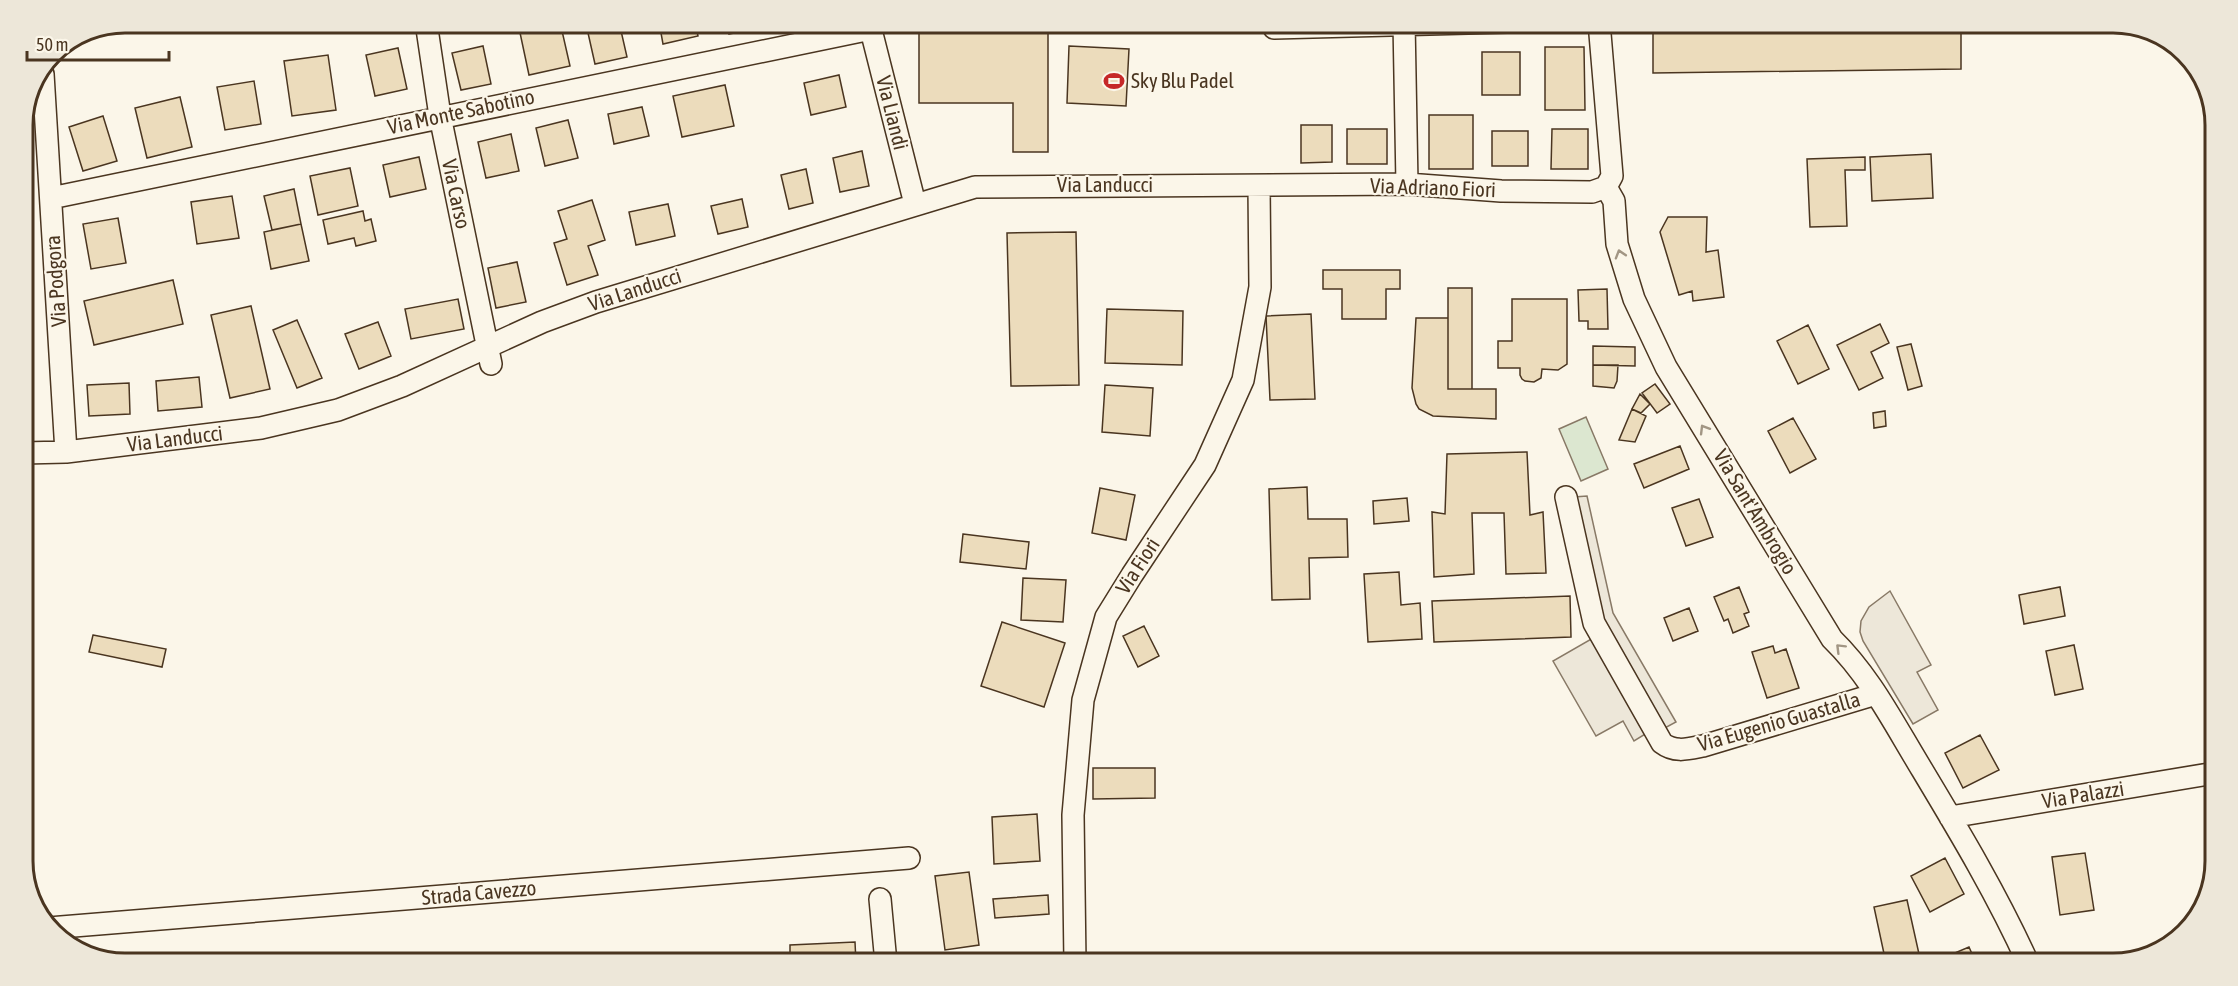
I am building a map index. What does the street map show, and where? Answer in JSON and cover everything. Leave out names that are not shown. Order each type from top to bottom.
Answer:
[{"type":"street","name":"Via Carso","points":[[428,33],[440,116],[489,356]]},
{"type":"street","name":"Via Monte Sabotino","points":[[51,198],[837,33]]},
{"type":"street","name":"Via Liandi","points":[[872,33],[915,204]]},
{"type":"street","points":[[1404,33],[1407,184]]},
{"type":"street","name":"Via Sant'Ambrogio","points":[[1600,33],[1612,176],[1606,187],[1614,201],[1617,244],[1634,299],[1666,367],[1832,639],[1847,654],[1876,694],[1950,817],[2023,953]]},
{"type":"street","name":"Via Podgora","points":[[44,84],[66,452]]},
{"type":"street","name":"Via Adriano Fiori","points":[[1259,186],[1407,184],[1501,191],[1592,192],[1606,187]]},
{"type":"street","name":"Via Landucci","points":[[33,453],[66,452],[261,428],[338,410],[489,356],[542,322],[596,302],[975,186],[1259,186]]},
{"type":"street","name":"Via Fiori","points":[[1075,953],[1073,815],[1083,700],[1106,617],[1131,575],[1205,465],[1243,380],[1260,287],[1259,186]]},
{"type":"street","name":"Via Eugenio Guastalla","points":[[1566,497],[1594,623],[1659,737],[1669,748],[1682,750],[1703,746],[1876,694]]},
{"type":"street","name":"Via Palazzi","points":[[1950,817],[2205,775]]},
{"type":"street","name":"Strada Cavezzo","points":[[61,927],[909,858]]},
{"type":"street","points":[[880,899],[885,953]]},
{"type":"green space","points":[[1586,417],[1608,469],[1581,481],[1559,429]]},
{"type":"shaded area","points":[[1587,496],[1613,613],[1676,722],[1663,729],[1599,618],[1574,497]]},
{"type":"shaded area","points":[[1890,591],[1931,665],[1917,672],[1938,710],[1913,724],[1863,641],[1860,632],[1861,621],[1869,607]]},
{"type":"shaded area","points":[[1593,638],[1647,733],[1634,741],[1623,721],[1596,736],[1553,661]]},
{"type":"building","points":[[520,33],[562,33],[570,66],[529,75]]},
{"type":"building","points":[[588,33],[622,33],[627,57],[595,64]]},
{"type":"building","points":[[661,33],[697,33],[698,36],[663,44]]},
{"type":"building","points":[[919,33],[1048,33],[1048,152],[1013,152],[1013,103],[919,103]]},
{"type":"building","points":[[1653,33],[1961,33],[1961,69],[1653,73]]},
{"type":"building","points":[[483,46],[491,84],[461,90],[452,53]]},
{"type":"building","points":[[1069,46],[1129,49],[1126,106],[1067,103]]},
{"type":"building","points":[[1545,47],[1584,47],[1585,110],[1545,110]]},
{"type":"building","points":[[398,48],[407,89],[375,96],[366,55]]},
{"type":"building","points":[[1482,52],[1520,52],[1520,95],[1482,95]]},
{"type":"building","points":[[328,55],[336,110],[292,116],[284,61]]},
{"type":"building","points":[[839,75],[846,107],[811,115],[804,83]]},
{"type":"building","points":[[254,81],[261,124],[225,130],[217,87]]},
{"type":"building","points":[[725,85],[734,126],[682,137],[673,96]]},
{"type":"building","points":[[180,97],[192,147],[147,158],[135,108]]},
{"type":"building","points":[[642,107],[649,136],[614,144],[608,114]]},
{"type":"building","points":[[1429,115],[1473,115],[1473,169],[1429,169]]},
{"type":"building","points":[[103,116],[117,161],[83,171],[69,127]]},
{"type":"building","points":[[568,120],[578,158],[545,166],[536,128]]},
{"type":"building","points":[[1301,125],[1332,125],[1332,162],[1301,163]]},
{"type":"building","points":[[1347,129],[1387,129],[1387,164],[1347,164]]},
{"type":"building","points":[[1552,129],[1588,129],[1588,169],[1551,169]]},
{"type":"building","points":[[1492,131],[1528,131],[1528,166],[1492,166]]},
{"type":"building","points":[[511,134],[519,171],[486,178],[478,142]]},
{"type":"building","points":[[862,151],[869,186],[840,192],[833,158]]},
{"type":"building","points":[[1931,154],[1933,198],[1872,201],[1870,157]]},
{"type":"building","points":[[419,157],[426,189],[390,197],[383,165]]},
{"type":"building","points":[[1865,157],[1865,170],[1845,170],[1847,226],[1810,227],[1807,159]]},
{"type":"building","points":[[350,168],[358,206],[318,215],[310,176]]},
{"type":"building","points":[[806,169],[813,203],[789,209],[781,175]]},
{"type":"building","points":[[294,189],[301,224],[272,230],[264,196]]},
{"type":"building","points":[[232,196],[239,238],[197,244],[191,202]]},
{"type":"building","points":[[742,199],[748,227],[718,234],[711,206]]},
{"type":"building","points":[[592,200],[605,240],[588,246],[598,275],[567,285],[554,243],[567,239],[558,211]]},
{"type":"building","points":[[668,204],[675,236],[636,245],[629,212]]},
{"type":"building","points":[[363,211],[365,221],[371,219],[376,241],[356,246],[354,238],[328,244],[323,220]]},
{"type":"building","points":[[1668,217],[1707,217],[1706,252],[1718,250],[1724,297],[1693,301],[1692,291],[1679,295],[1660,232]]},
{"type":"building","points":[[118,218],[126,263],[91,269],[83,224]]},
{"type":"building","points":[[301,224],[309,261],[271,269],[264,232]]},
{"type":"building","points":[[1076,232],[1079,385],[1011,386],[1007,233]]},
{"type":"building","points":[[517,262],[526,302],[496,308],[488,268]]},
{"type":"building","points":[[1323,270],[1400,270],[1400,289],[1386,289],[1386,319],[1342,319],[1342,289],[1323,289]]},
{"type":"building","points":[[173,280],[183,324],[94,345],[84,301]]},
{"type":"building","points":[[1448,288],[1472,288],[1472,389],[1448,389]]},
{"type":"building","points":[[1607,289],[1608,329],[1588,329],[1588,321],[1579,321],[1578,290]]},
{"type":"building","points":[[458,299],[464,329],[411,339],[405,309]]},
{"type":"building","points":[[1512,299],[1567,299],[1567,364],[1558,370],[1542,369],[1541,378],[1534,382],[1522,379],[1520,368],[1498,368],[1498,341],[1512,341]]},
{"type":"building","points":[[251,306],[270,389],[230,398],[211,315]]},
{"type":"building","points":[[1107,309],[1183,311],[1182,365],[1105,363]]},
{"type":"building","points":[[1311,314],[1315,399],[1270,400],[1266,316]]},
{"type":"building","points":[[1416,318],[1448,318],[1448,389],[1496,389],[1496,419],[1433,416],[1419,409],[1412,388]]},
{"type":"building","points":[[297,320],[322,378],[297,388],[273,330]]},
{"type":"building","points":[[378,322],[391,356],[359,369],[345,334]]},
{"type":"building","points":[[1880,324],[1889,343],[1871,352],[1883,378],[1859,390],[1837,345]]},
{"type":"building","points":[[1808,325],[1829,369],[1798,384],[1777,341]]},
{"type":"building","points":[[1911,344],[1922,386],[1908,390],[1897,347]]},
{"type":"building","points":[[1593,346],[1635,347],[1635,366],[1593,365]]},
{"type":"building","points":[[1593,365],[1618,365],[1614,388],[1593,386]]},
{"type":"building","points":[[199,377],[202,407],[158,411],[156,381]]},
{"type":"building","points":[[129,383],[130,414],[89,416],[87,385]]},
{"type":"building","points":[[1655,384],[1670,404],[1657,413],[1642,393]]},
{"type":"building","points":[[1105,385],[1153,388],[1150,436],[1102,432]]},
{"type":"building","points":[[1640,394],[1650,404],[1641,413],[1632,409]]},
{"type":"building","points":[[1632,409],[1646,416],[1635,442],[1619,440]]},
{"type":"building","points":[[1885,411],[1886,426],[1874,428],[1873,413]]},
{"type":"building","points":[[1793,418],[1816,459],[1790,473],[1768,431]]},
{"type":"building","points":[[1680,446],[1689,469],[1644,488],[1634,464]]},
{"type":"building","points":[[1527,452],[1530,515],[1543,512],[1546,573],[1506,574],[1504,513],[1472,513],[1474,574],[1434,577],[1432,512],[1445,514],[1447,454]]},
{"type":"building","points":[[1307,487],[1308,519],[1347,519],[1348,557],[1309,558],[1310,599],[1272,600],[1269,489]]},
{"type":"building","points":[[1100,488],[1135,495],[1126,540],[1092,533]]},
{"type":"building","points":[[1407,498],[1409,521],[1374,524],[1373,501]]},
{"type":"building","points":[[1699,499],[1713,537],[1686,546],[1672,508]]},
{"type":"building","points":[[963,534],[1029,542],[1026,569],[960,562]]},
{"type":"building","points":[[1399,572],[1401,605],[1420,603],[1422,639],[1368,642],[1364,574]]},
{"type":"building","points":[[1023,578],[1066,580],[1063,622],[1021,620]]},
{"type":"building","points":[[1739,587],[1749,612],[1744,614],[1749,626],[1733,633],[1728,619],[1724,621],[1714,597]]},
{"type":"building","points":[[2060,587],[2065,616],[2024,624],[2019,595]]},
{"type":"building","points":[[1570,596],[1571,637],[1434,642],[1432,601]]},
{"type":"building","points":[[1689,608],[1698,631],[1673,641],[1664,618]]},
{"type":"building","points":[[1002,622],[1065,643],[1044,707],[981,686]]},
{"type":"building","points":[[1144,626],[1159,656],[1138,667],[1123,636]]},
{"type":"building","points":[[93,635],[166,649],[162,667],[89,652]]},
{"type":"building","points":[[2074,645],[2083,689],[2055,695],[2046,651]]},
{"type":"building","points":[[1773,646],[1775,653],[1786,649],[1799,688],[1767,698],[1752,652]]},
{"type":"building","points":[[1980,735],[1999,770],[1963,788],[1945,753]]},
{"type":"building","points":[[1093,768],[1155,768],[1155,798],[1093,799]]},
{"type":"building","points":[[1037,814],[1040,861],[994,864],[992,817]]},
{"type":"building","points":[[2085,853],[2094,910],[2060,915],[2052,857]]},
{"type":"building","points":[[1945,858],[1964,894],[1930,912],[1911,876]]},
{"type":"building","points":[[969,872],[979,945],[945,950],[935,876]]},
{"type":"building","points":[[1048,895],[1049,914],[995,918],[993,899]]},
{"type":"building","points":[[1907,900],[1919,953],[1884,953],[1874,907]]},
{"type":"building","points":[[855,942],[856,953],[790,953],[790,945]]},
{"type":"building","points":[[1969,947],[1972,953],[1955,953]]},
{"type":"place","name":"Sky Blu Padel","points":[[1114,81]]}]
